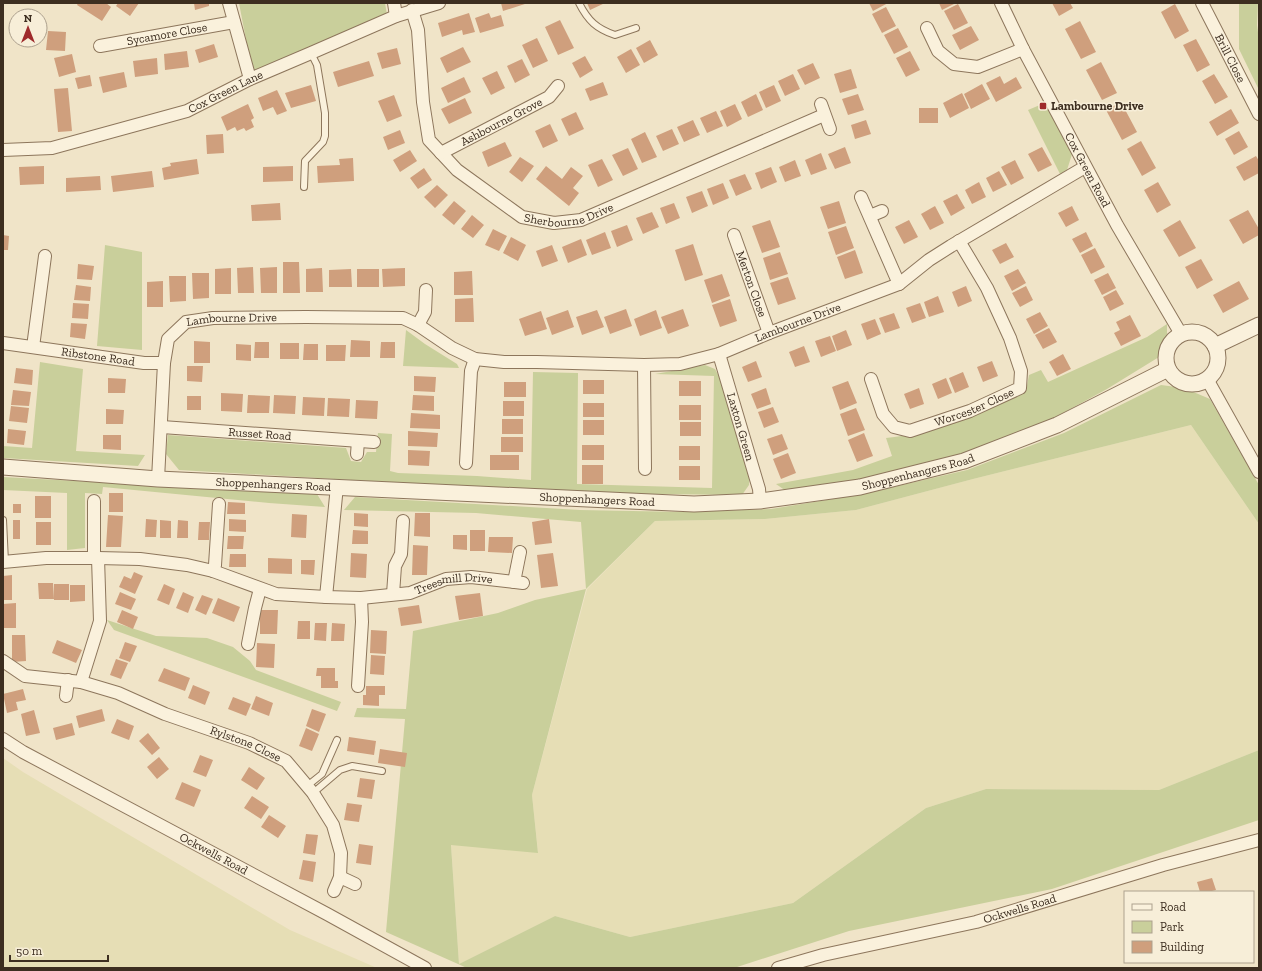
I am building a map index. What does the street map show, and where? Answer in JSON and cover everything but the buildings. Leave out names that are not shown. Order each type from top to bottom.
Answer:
[{"type":"street","points":[[229,3],[250,79]]},
{"type":"street","points":[[394,3],[396,16]]},
{"type":"street","name":"Cox Green Lane","points":[[3,150],[52,148],[187,111],[250,79],[396,16],[439,3]]},
{"type":"street","name":"Cox Green Road","points":[[1000,3],[1085,167],[1181,334]]},
{"type":"street","name":"Brill Close","points":[[1202,3],[1259,114]]},
{"type":"street","name":"Sherbourne Drive","points":[[412,10],[418,30],[423,102],[429,140],[457,170],[522,217],[554,223],[581,220],[822,109],[830,129]]},
{"type":"street","name":"Sycamore Close","points":[[100,46],[234,22]]},
{"type":"street","points":[[927,28],[938,51],[954,64],[978,67],[1023,49]]},
{"type":"street","name":"Ashbourne Grove","points":[[441,153],[549,97],[558,86]]},
{"type":"street","name":"Lambourne Drive","points":[[158,479],[158,461],[162,427],[164,363],[168,339],[186,322],[213,318],[306,316],[403,318],[418,325],[452,348],[475,359],[504,362],[644,365],[680,364],[719,354],[769,333],[899,284],[929,260],[959,241],[1085,167]]},
{"type":"street","points":[[862,197],[899,284]]},
{"type":"street","points":[[870,216],[882,211]]},
{"type":"street","name":"Merton Close","points":[[734,235],[769,333]]},
{"type":"street","name":"Worcester Close","points":[[871,379],[884,414],[894,427],[910,431],[970,411],[1020,388],[1021,371],[1010,338],[987,288],[959,241]]},
{"type":"street","points":[[33,347],[45,256]]},
{"type":"street","points":[[418,325],[425,312],[426,290]]},
{"type":"street","points":[[1215,346],[1259,325]]},
{"type":"street","points":[[1196,332],[1204,335],[1215,346],[1218,360],[1216,368],[1212,374],[1198,383],[1189,384],[1180,382],[1168,369],[1166,357],[1169,345],[1181,334],[1196,332]]},
{"type":"street","name":"Ribstone Road","points":[[3,343],[144,363],[164,363]]},
{"type":"street","name":"Laxton Green","points":[[719,354],[759,489],[760,501]]},
{"type":"street","points":[[466,463],[471,371],[475,359]]},
{"type":"street","points":[[644,365],[645,469]]},
{"type":"street","name":"Shoppenhangers Road","points":[[3,467],[158,479],[336,486],[694,504],[760,501],[860,487],[964,461],[1057,425],[1168,369]]},
{"type":"street","points":[[1206,379],[1259,472]]},
{"type":"street","name":"Russet Road","points":[[162,427],[374,442]]},
{"type":"street","points":[[357,454],[358,441]]},
{"type":"street","points":[[326,597],[336,486]]},
{"type":"street","points":[[81,682],[100,621],[94,501]]},
{"type":"street","points":[[214,571],[218,504]]},
{"type":"street","points":[[393,594],[395,566],[401,554],[402,521]]},
{"type":"street","name":"Treesmill Drive","points":[[4,562],[46,558],[140,559],[187,565],[214,571],[276,594],[361,598],[410,592],[446,579],[465,577],[518,583],[520,552]]},
{"type":"street","points":[[248,644],[260,589]]},
{"type":"street","points":[[358,686],[362,622],[361,598]]},
{"type":"street","name":"Rylstone Close","points":[[3,661],[25,676],[81,682],[118,693],[165,714],[249,743],[286,761],[310,789],[333,824],[341,853],[340,877],[334,891]]},
{"type":"street","points":[[66,696],[68,680]]},
{"type":"street","name":"Ockwells Road","points":[[3,739],[24,752],[327,914],[424,968]]},
{"type":"street","name":"Ockwells Road","points":[[778,968],[823,955],[976,922],[1163,865],[1259,840]]},
{"type":"street","points":[[340,877],[355,884]]},
{"type":"lane","points":[[579,3],[586,15],[602,31],[615,36],[636,28]]},
{"type":"lane","points":[[304,187],[305,161],[323,142],[325,136],[324,102],[317,65],[311,53]]},
{"type":"lane","points":[[3,520],[4,562]]},
{"type":"lane","points":[[310,789],[322,774],[336,740]]},
{"type":"lane","points":[[310,789],[340,770],[352,766],[382,771]]},
{"type":"shaded area","points":[[1191,425],[1259,524],[1259,750],[1159,790],[986,789],[926,808],[793,903],[630,937],[555,916],[459,964],[451,844],[538,852],[532,795],[587,589],[655,521],[765,519],[856,510],[973,479]]},
{"type":"shaded area","points":[[3,758],[23,772],[290,930],[377,968],[3,968]]},
{"type":"green space","points":[[239,3],[385,3],[387,15],[252,71]]},
{"type":"green space","points":[[1239,3],[1258,3],[1257,25],[1259,40],[1259,90],[1239,49]]},
{"type":"green space","points":[[1047,102],[1073,151],[1067,170],[1060,174],[1028,110]]},
{"type":"green space","points":[[105,245],[142,252],[142,350],[97,346]]},
{"type":"green space","points":[[1167,324],[1167,340],[1159,357],[1107,389],[1052,419],[961,454],[859,480],[786,491],[776,484],[853,470],[892,456],[886,438],[922,432],[958,420],[1026,391],[1029,375],[1041,370],[1048,382],[1147,337]]},
{"type":"green space","points":[[406,330],[457,364],[459,368],[403,366]]},
{"type":"green space","points":[[40,362],[83,369],[76,451],[145,455],[138,466],[3,458],[3,446],[32,448]]},
{"type":"green space","points":[[705,365],[715,369],[722,382],[750,471],[749,485],[742,495],[574,493],[179,470],[166,454],[168,435],[346,448],[351,461],[361,462],[367,452],[376,452],[378,433],[392,434],[390,471],[398,473],[531,480],[533,372],[578,373],[577,484],[712,488],[714,376],[655,374]]},
{"type":"green space","points":[[1161,385],[1184,388],[1210,399],[1259,485],[1259,524],[1191,425],[973,479],[856,510],[765,519],[655,521],[586,589],[581,522],[476,513],[344,510],[355,497],[580,510],[685,512],[771,509],[863,494],[967,470],[1064,433]]},
{"type":"green space","points":[[3,477],[317,494],[325,507],[103,487],[102,494],[85,493],[85,548],[67,550],[67,493],[3,490]]},
{"type":"green space","points":[[586,589],[532,795],[538,853],[451,845],[459,964],[555,916],[630,937],[793,903],[926,808],[986,789],[1159,790],[1259,750],[1259,820],[1052,889],[849,931],[734,968],[467,968],[386,932],[405,719],[354,717],[357,708],[406,709],[413,631],[498,613],[535,600]]},
{"type":"green space","points":[[107,620],[156,636],[207,638],[233,647],[250,661],[256,670],[341,702],[337,711],[114,630]]},
{"type":"place","name":"Lambourne Drive","points":[[1043,106]]}]
